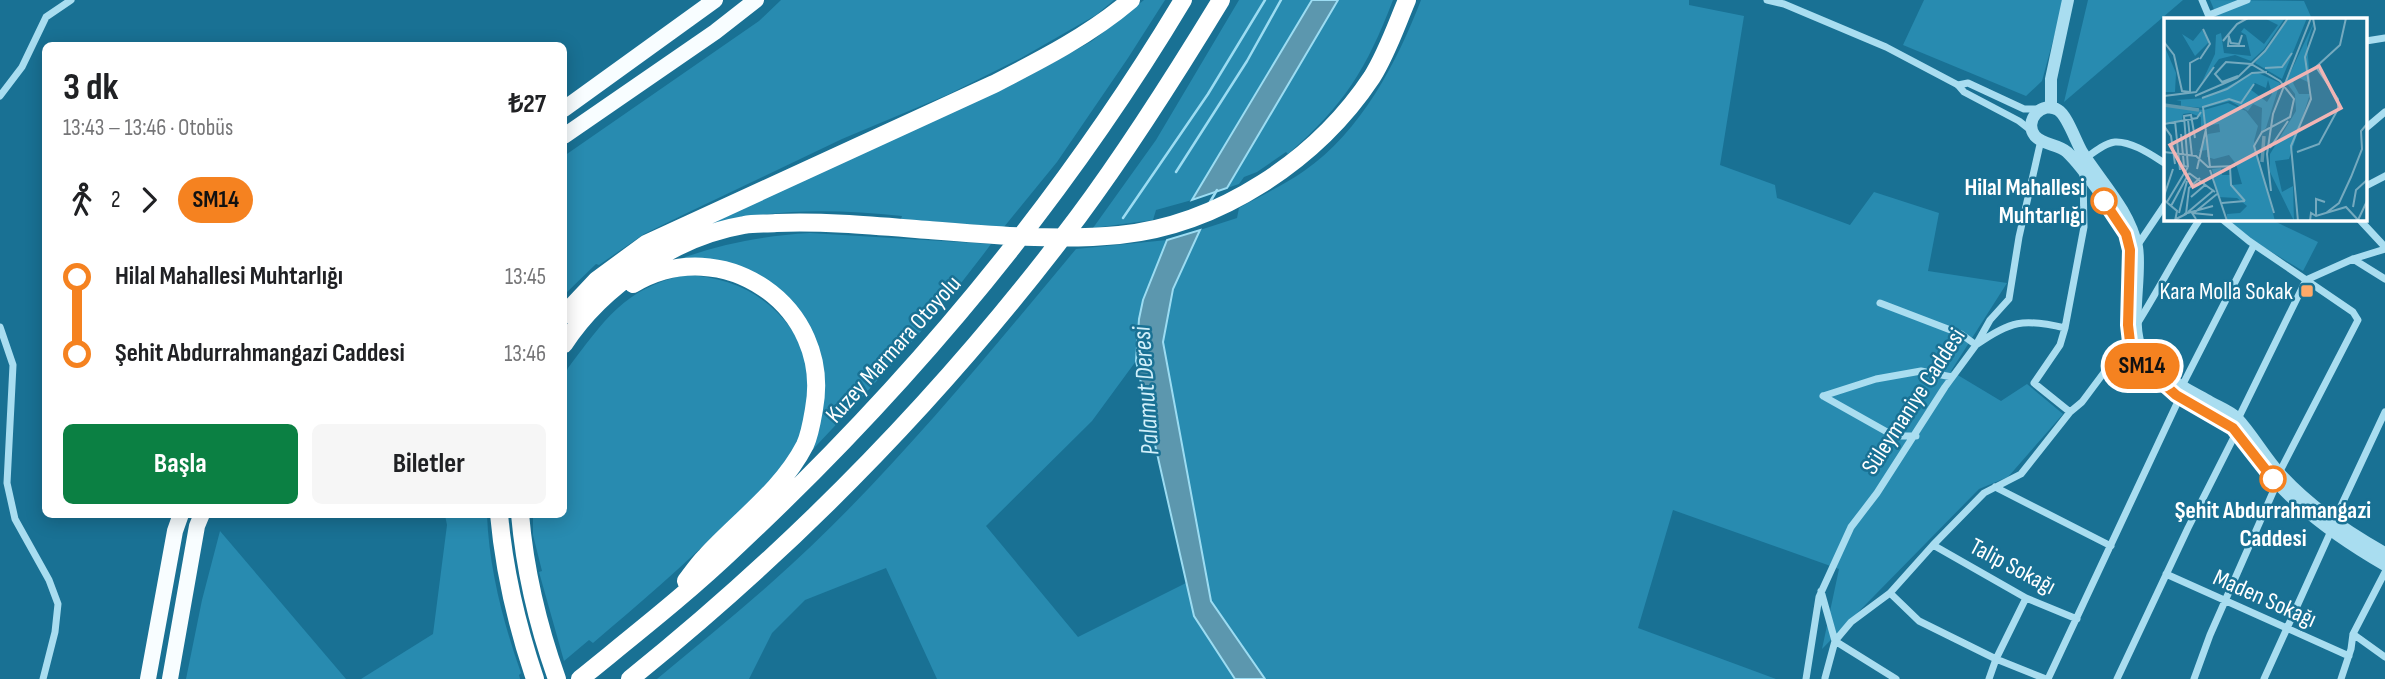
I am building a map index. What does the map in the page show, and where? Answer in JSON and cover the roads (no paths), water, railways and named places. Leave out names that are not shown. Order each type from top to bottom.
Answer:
[{"type":"highway","points":[[567,107],[715,0]]},
{"type":"highway","points":[[567,134],[715,32],[756,0]]},
{"type":"highway","points":[[567,312],[597,280],[646,244],[994,84],[1050,55],[1111,17],[1131,0]]},
{"type":"highway","name":"Kuzey Marmara Otoyolu","points":[[580,679],[650,624],[737,546],[823,464],[902,380],[1034,220],[1138,75],[1183,0]]},
{"type":"highway","points":[[630,679],[721,603],[843,489],[935,391],[1079,216],[1153,110],[1221,0]]},
{"type":"highway","points":[[567,340],[604,296],[631,274],[702,237],[744,225],[802,222],[871,224],[983,234],[1089,237],[1150,230],[1192,217],[1244,195],[1313,144],[1349,107],[1372,76],[1407,0]]},
{"type":"highway","points":[[582,321],[640,281],[679,267],[713,267],[749,279],[781,301],[793,314],[816,368],[816,398],[812,425],[805,444],[784,476],[751,513],[705,557],[650,624]]},
{"type":"highway","points":[[148,679],[180,518]]},
{"type":"highway","points":[[170,679],[200,518]]},
{"type":"highway","points":[[499,518],[502,553],[534,677]]},
{"type":"highway","points":[[520,518],[532,596],[554,672]]},
{"type":"street","points":[[0,96],[22,67],[46,18],[71,0]]},
{"type":"street","points":[[1766,0],[1785,2],[1886,47],[2019,121],[2040,138],[2066,150],[2084,164],[2124,212],[2132,227],[2137,246],[2137,324],[2141,350],[2181,392]]},
{"type":"street","points":[[2067,124],[2063,135],[2053,142],[2040,138],[2031,122],[2046,108],[2068,0]]},
{"type":"street","points":[[2202,0],[2210,17],[2224,4],[2247,0]]},
{"type":"street","points":[[1958,85],[1968,83],[2024,109],[2046,108],[2062,112],[2084,164],[2128,240],[2131,262],[2127,306],[2130,338],[2137,360],[2160,383],[2181,392],[2228,424],[2237,426],[2298,503],[2332,526],[2385,555]]},
{"type":"street","points":[[2368,126],[2385,112]]},
{"type":"street","name":"Süleymaniye Caddesi","points":[[1806,679],[1812,628],[1821,591],[1851,527],[1916,436],[1990,320],[2008,299],[2040,138]]},
{"type":"street","points":[[2070,412],[2034,383],[2060,345],[2065,328],[2084,227],[2084,164],[2105,145],[2115,142],[2128,144],[2164,163]]},
{"type":"street","points":[[2368,185],[2385,176]]},
{"type":"street","points":[[2137,246],[2164,206]]},
{"type":"street","points":[[1825,678],[1835,640],[1851,622],[1889,593],[1984,493],[2021,474],[2070,412],[2082,402],[2130,338],[2167,277],[2180,248],[2199,220]]},
{"type":"street","points":[[2194,679],[2278,478],[2358,320],[2353,312],[2254,245],[2223,220]]},
{"type":"street","points":[[2117,679],[2306,279],[2385,248],[2360,220]]},
{"type":"street","points":[[1889,593],[1919,621],[1996,659],[2047,679],[2181,392],[2254,245]]},
{"type":"street","points":[[2353,259],[2385,279]]},
{"type":"street","points":[[1880,303],[1961,334],[1976,345],[2009,325],[2025,321],[2065,328]]},
{"type":"street","points":[[0,327],[13,365],[7,483],[15,519],[49,580],[58,604],[55,632],[43,679]]},
{"type":"street","points":[[1916,436],[1899,436],[1887,432],[1823,396],[1877,379],[1921,371],[1952,377]]},
{"type":"street","points":[[2264,679],[2385,412]]},
{"type":"street","points":[[1995,487],[2111,546]]},
{"type":"street","name":"Talip Sokağı","points":[[1933,545],[2026,598],[2077,619]]},
{"type":"street","points":[[2341,679],[2353,634],[2385,572]]},
{"type":"street","name":"Maden Sokağı","points":[[2166,575],[2349,656]]},
{"type":"street","points":[[1821,591],[1835,640],[1896,679]]},
{"type":"street","points":[[1989,679],[2026,598]]},
{"type":"street","points":[[2353,634],[2385,657]]},
{"type":"water","points":[[1312,0],[1338,0],[1227,188],[1192,200]]},
{"type":"water","points":[[1200,230],[1173,289],[1163,342],[1211,601],[1265,679],[1235,679],[1194,616],[1136,361],[1143,300],[1167,240]]},
{"type":"waterway","points":[[1123,218],[1208,94],[1265,0]]},
{"type":"waterway","points":[[1176,172],[1247,61],[1281,0]]},
{"type":"waterway","name":"Palamut Deresi","points":[[1210,202],[1217,190]]},
{"type":"place","name":"Hilal Mahallesi Muhtarlığı","points":[[2104,201]]},
{"type":"place","name":"Kara Molla Sokak","points":[[2307,291]]},
{"type":"place","name":"Şehit Abdurrahmangazi Caddesi","points":[[2273,479]]}]
